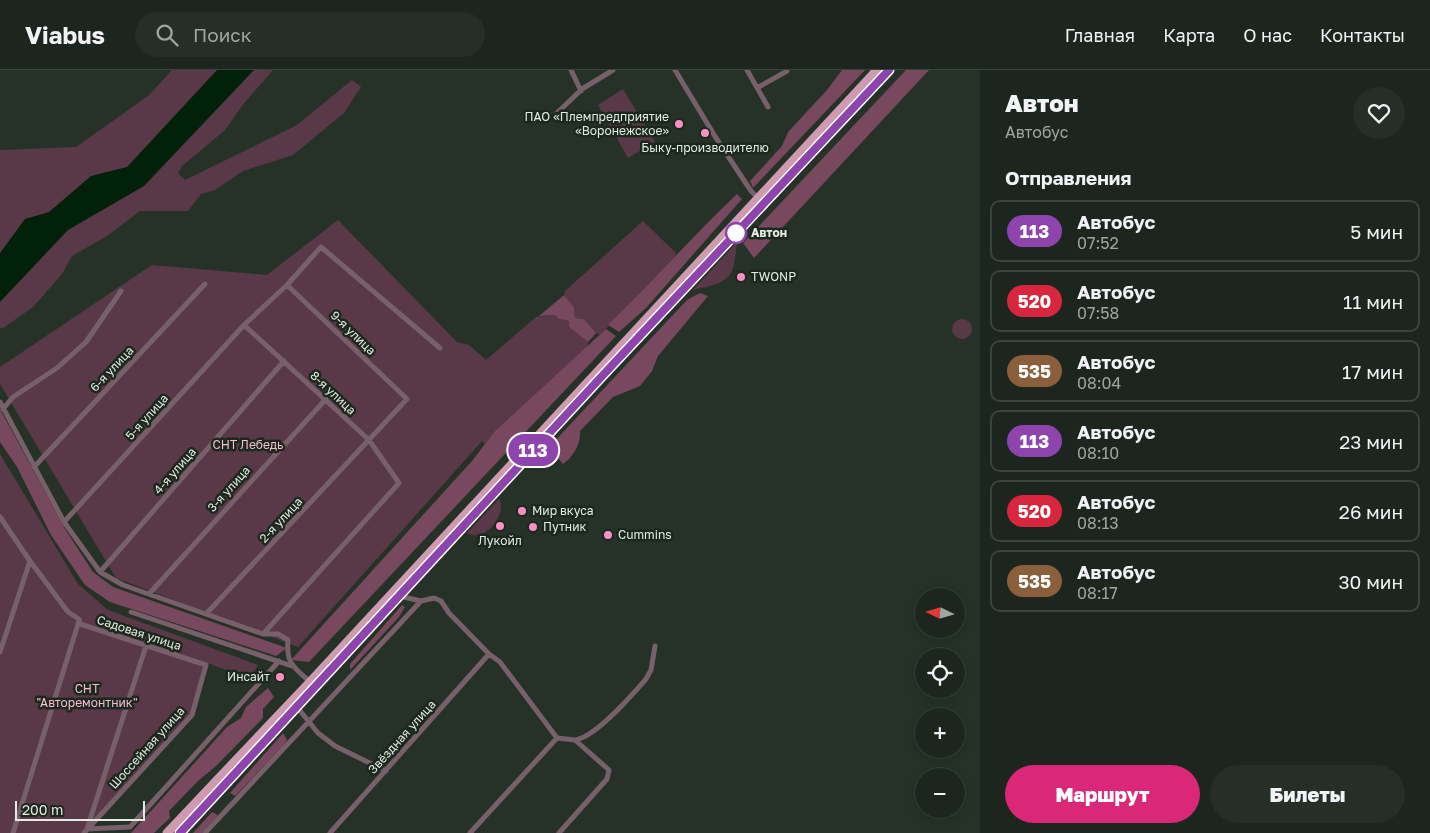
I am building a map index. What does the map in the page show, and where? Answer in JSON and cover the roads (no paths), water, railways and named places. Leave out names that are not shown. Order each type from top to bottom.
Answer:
[{"type":"highway","points":[[167,833],[310,682],[878,70]]},
{"type":"highway","points":[[180,833],[518,466],[888,70]]},
{"type":"highway","points":[[518,466],[522,458],[551,425],[549,423]]},
{"type":"highway","points":[[456,534],[453,533],[454,529],[488,490]]},
{"type":"street","points":[[571,70],[581,91]]},
{"type":"street","points":[[557,113],[581,91],[613,70]]},
{"type":"street","points":[[676,70],[716,138],[751,191],[758,198]]},
{"type":"street","points":[[747,70],[768,108]]},
{"type":"street","points":[[757,88],[787,72],[786,70]]},
{"type":"street","points":[[244,326],[321,247],[440,348]]},
{"type":"street","name":"6-я улица","points":[[34,467],[204,284]]},
{"type":"street","name":"9-я улица","points":[[287,284],[407,399],[369,440]]},
{"type":"street","points":[[3,409],[12,397],[57,368],[86,342],[121,290]]},
{"type":"street","name":"8-я улица","points":[[244,326],[369,440],[399,483],[263,634]]},
{"type":"street","name":"5-я улица","points":[[64,522],[244,326]]},
{"type":"street","name":"4-я улица","points":[[100,572],[284,361]]},
{"type":"street","name":"3-я улица","points":[[149,594],[326,399]]},
{"type":"street","points":[[0,402],[64,522],[100,572],[123,586],[263,634],[278,634],[288,640],[286,654],[292,666],[310,682]]},
{"type":"street","name":"2-я улица","points":[[206,614],[369,440]]},
{"type":"street","name":"Садовая улица","points":[[0,517],[68,612],[79,620],[80,624],[206,666]]},
{"type":"street","points":[[0,652],[30,561]]},
{"type":"street","points":[[399,596],[421,601],[434,598],[442,601],[449,614],[489,654],[500,662],[558,738],[576,740],[583,738],[601,725],[646,679],[651,670],[654,646]]},
{"type":"street","points":[[205,833],[421,601]]},
{"type":"street","points":[[131,612],[292,666]]},
{"type":"street","points":[[13,833],[79,620]]},
{"type":"street","points":[[146,646],[85,831],[130,827],[279,662]]},
{"type":"street","name":"Звёздная улица","points":[[330,833],[489,654]]},
{"type":"street","name":"Шоссейная улица","points":[[85,831],[192,716],[206,666]]},
{"type":"street","points":[[297,707],[318,733],[335,746],[386,771]]},
{"type":"street","points":[[470,833],[558,738]]},
{"type":"street","points":[[558,833],[607,779],[609,770],[576,740]]},
{"type":"place","name":"ПАО «Племпредприятие «Воронежское»","points":[[679,124]]},
{"type":"place","name":"Быку-производителю","points":[[705,133]]},
{"type":"place","name":"Автон","points":[[736,233]]},
{"type":"place","name":"TWONP","points":[[741,277]]},
{"type":"place","name":"Мир вкуса","points":[[522,511]]},
{"type":"place","name":"Лукойл","points":[[500,526]]},
{"type":"place","name":"Путник","points":[[533,527]]},
{"type":"place","name":"Cummins","points":[[608,535]]},
{"type":"place","name":"Инсайт","points":[[280,677]]},
{"type":"park label","name":"СНТ Лебедь","points":[[248,445]]},
{"type":"park label","name":"СНТ \"Авторемонтник\"","points":[[87,696]]}]
